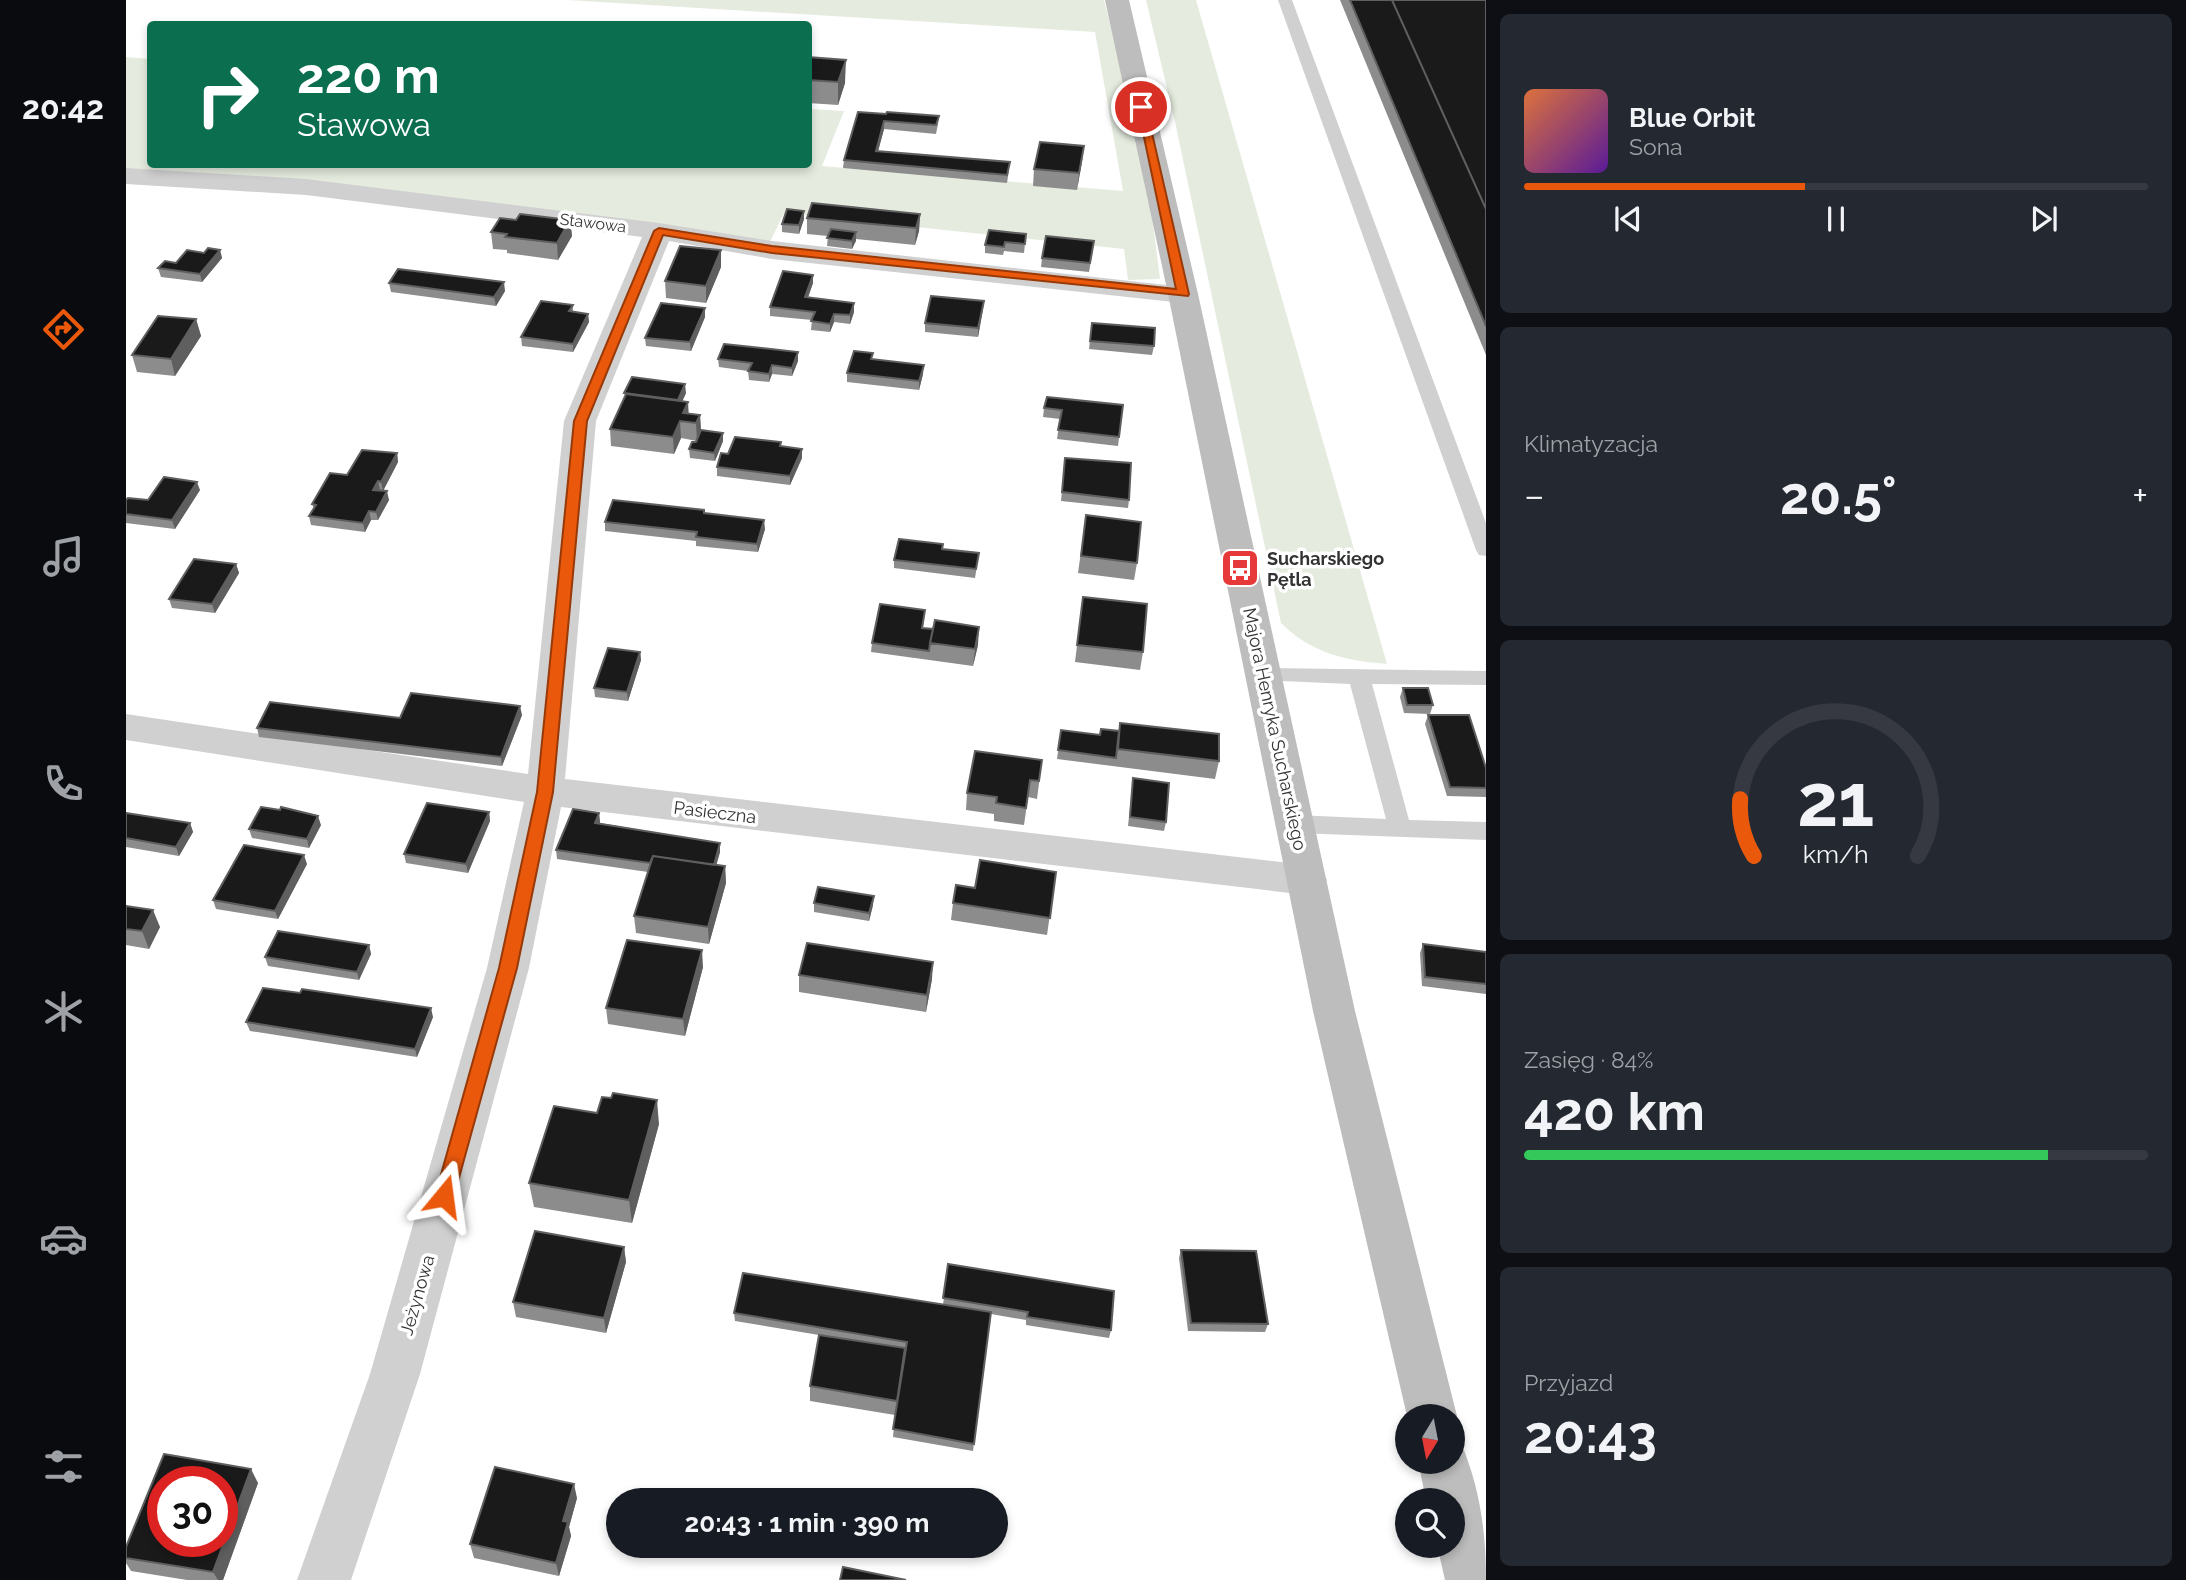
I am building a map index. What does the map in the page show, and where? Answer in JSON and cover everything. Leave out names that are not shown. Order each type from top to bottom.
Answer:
[{"type":"street","name":"Majora Henryka Sucharskiego","points":[[1117,0],[1183,294],[1334,1011],[1429,1404]]},
{"type":"street","name":"Stawowa","points":[[126,176],[306,187],[659,231],[772,250],[1183,294]]},
{"type":"street","name":"Jeżynowa","points":[[324,1580],[395,1374],[508,968],[545,792],[580,421],[659,231]]},
{"type":"street","name":"Pasieczna","points":[[126,727],[302,758],[545,792],[1307,880]]},
{"type":"street","points":[[1465,1552],[1472,1580]]},
{"type":"lane","points":[[1285,0],[1486,550]]},
{"type":"lane","points":[[1264,675],[1486,678]]},
{"type":"lane","points":[[1359,676],[1400,828]]},
{"type":"lane","points":[[1296,824],[1486,831]]},
{"type":"shaded area","points":[[567,0],[1104,0],[1146,167],[1160,279],[1128,280],[1124,249],[784,213],[769,244],[126,173],[126,57],[147,59],[147,168],[812,168],[812,109],[844,111],[822,166],[1123,191],[1095,32]]},
{"type":"shaded area","points":[[1146,0],[1196,0],[1387,664],[1357,661],[1330,654],[1304,642],[1281,623],[1175,122]]},
{"type":"building","points":[[1350,0],[1392,0],[1486,209],[1486,326]]},
{"type":"building","points":[[1392,0],[1486,0],[1486,209]]},
{"type":"building","points":[[812,57],[846,60],[838,82],[812,80]]},
{"type":"building","points":[[858,112],[939,116],[936,125],[884,121],[876,151],[1010,162],[1007,175],[844,160]]},
{"type":"building","points":[[1040,142],[1084,146],[1079,173],[1034,169]]},
{"type":"building","points":[[812,203],[920,214],[916,228],[807,218]]},
{"type":"building","points":[[787,209],[804,211],[799,225],[782,224]]},
{"type":"building","points":[[520,214],[570,220],[557,243],[505,237],[507,234],[491,232],[500,218],[516,220]]},
{"type":"building","points":[[831,229],[856,232],[852,241],[827,238]]},
{"type":"building","points":[[989,230],[1026,234],[1025,244],[1005,242],[1004,247],[985,245]]},
{"type":"building","points":[[1046,236],[1094,241],[1090,263],[1042,258]]},
{"type":"building","points":[[680,246],[721,250],[706,286],[665,281]]},
{"type":"building","points":[[208,248],[220,250],[200,274],[158,268],[165,261],[176,263],[187,250],[204,253]]},
{"type":"building","points":[[398,269],[504,282],[494,297],[389,283]]},
{"type":"building","points":[[783,271],[813,275],[805,297],[854,303],[850,315],[834,314],[830,324],[811,321],[815,312],[770,307]]},
{"type":"building","points":[[931,296],[984,301],[978,328],[925,323]]},
{"type":"building","points":[[541,301],[573,305],[569,311],[588,314],[573,344],[521,337]]},
{"type":"building","points":[[661,303],[705,308],[690,342],[645,338]]},
{"type":"building","points":[[158,316],[196,319],[171,359],[132,355]]},
{"type":"building","points":[[1092,323],[1155,328],[1154,346],[1090,341]]},
{"type":"building","points":[[724,344],[798,352],[792,368],[772,365],[769,374],[748,371],[752,363],[718,359]]},
{"type":"building","points":[[854,351],[873,353],[871,359],[924,365],[919,381],[847,373]]},
{"type":"building","points":[[632,377],[685,384],[678,400],[624,393]]},
{"type":"building","points":[[626,394],[688,402],[683,413],[700,415],[696,423],[680,421],[673,437],[610,429]]},
{"type":"building","points":[[1047,397],[1123,405],[1119,437],[1058,430],[1062,410],[1044,408]]},
{"type":"building","points":[[701,430],[723,433],[714,453],[689,449],[692,442],[696,442]]},
{"type":"building","points":[[735,437],[781,442],[780,446],[802,449],[790,476],[717,467],[721,453],[728,454]]},
{"type":"building","points":[[362,450],[397,453],[381,482],[378,481],[373,490],[387,491],[376,512],[369,511],[363,523],[309,516],[316,505],[312,504],[330,473],[347,475]]},
{"type":"building","points":[[1065,458],[1131,463],[1129,500],[1062,492]]},
{"type":"building","points":[[164,477],[197,482],[172,520],[126,514],[128,498],[148,500]]},
{"type":"building","points":[[613,500],[764,520],[757,544],[696,537],[697,532],[605,522]]},
{"type":"building","points":[[1086,515],[1141,522],[1137,563],[1081,556]]},
{"type":"building","points":[[899,539],[943,544],[942,549],[979,553],[976,569],[894,560]]},
{"type":"building","points":[[194,559],[236,564],[212,604],[169,599]]},
{"type":"building","points":[[1083,597],[1147,604],[1143,652],[1077,645]]},
{"type":"building","points":[[880,604],[925,610],[922,628],[933,629],[929,651],[872,643]]},
{"type":"building","points":[[935,620],[979,627],[975,649],[930,643]]},
{"type":"building","points":[[608,648],[640,652],[627,692],[594,688]]},
{"type":"building","points":[[1403,688],[1428,688],[1433,705],[1407,705]]},
{"type":"building","points":[[411,693],[520,706],[501,757],[257,728],[270,702],[400,718]]},
{"type":"building","points":[[1428,715],[1469,715],[1486,768],[1486,788],[1450,787]]},
{"type":"building","points":[[1120,723],[1219,734],[1219,761],[1118,749]]},
{"type":"building","points":[[1101,729],[1119,731],[1116,758],[1058,750],[1061,730],[1100,735]]},
{"type":"building","points":[[975,751],[1042,760],[1039,781],[1030,780],[1026,808],[996,803],[997,797],[967,793]]},
{"type":"building","points":[[1133,778],[1169,783],[1166,822],[1130,817]]},
{"type":"building","points":[[427,803],[489,812],[466,864],[404,854]]},
{"type":"building","points":[[261,807],[280,810],[281,807],[318,816],[307,839],[249,829]]},
{"type":"building","points":[[573,809],[599,813],[595,823],[720,843],[714,865],[653,856],[650,863],[556,850]]},
{"type":"building","points":[[126,813],[190,823],[176,847],[126,838]]},
{"type":"building","points":[[244,845],[304,855],[275,911],[213,900]]},
{"type":"building","points":[[653,856],[725,866],[708,927],[634,916]]},
{"type":"building","points":[[980,860],[1056,872],[1050,918],[953,903],[956,885],[975,888]]},
{"type":"building","points":[[818,887],[874,896],[869,913],[814,903]]},
{"type":"building","points":[[126,906],[153,910],[142,931],[126,929]]},
{"type":"building","points":[[278,931],[369,945],[357,972],[265,957]]},
{"type":"building","points":[[627,940],[702,950],[683,1019],[606,1008]]},
{"type":"building","points":[[807,943],[933,962],[927,995],[799,975]]},
{"type":"building","points":[[1423,944],[1486,952],[1486,984],[1425,977]]},
{"type":"building","points":[[263,988],[300,993],[302,989],[431,1008],[415,1049],[246,1022]]},
{"type":"building","points":[[613,1093],[657,1100],[629,1200],[529,1183],[554,1106],[597,1113],[602,1097],[611,1098]]},
{"type":"building","points":[[535,1231],[624,1247],[604,1318],[513,1302]]},
{"type":"building","points":[[1181,1250],[1256,1251],[1268,1324],[1191,1323]]},
{"type":"building","points":[[948,1264],[1114,1291],[1111,1330],[1027,1317],[1028,1312],[943,1298]]},
{"type":"building","points":[[743,1273],[991,1312],[974,1444],[893,1429],[907,1342],[734,1313]]},
{"type":"building","points":[[819,1335],[905,1348],[897,1401],[810,1386]]},
{"type":"building","points":[[164,1454],[234,1466],[159,1466]]},
{"type":"building","points":[[238,1467],[251,1469],[238,1504]]},
{"type":"building","points":[[495,1467],[574,1484],[563,1521],[568,1522],[556,1563],[470,1544]]},
{"type":"building","points":[[147,1496],[147,1557],[219,1557],[213,1572],[126,1558],[126,1547]]},
{"type":"building","points":[[843,1567],[906,1580],[840,1580]]},
{"type":"place","name":"Sucharskiego Pętla","points":[[1240,568]]},
{"type":"route","points":[[444,1196],[508,968],[545,792],[580,421],[659,231],[772,250],[1183,294],[1141,107]]}]
